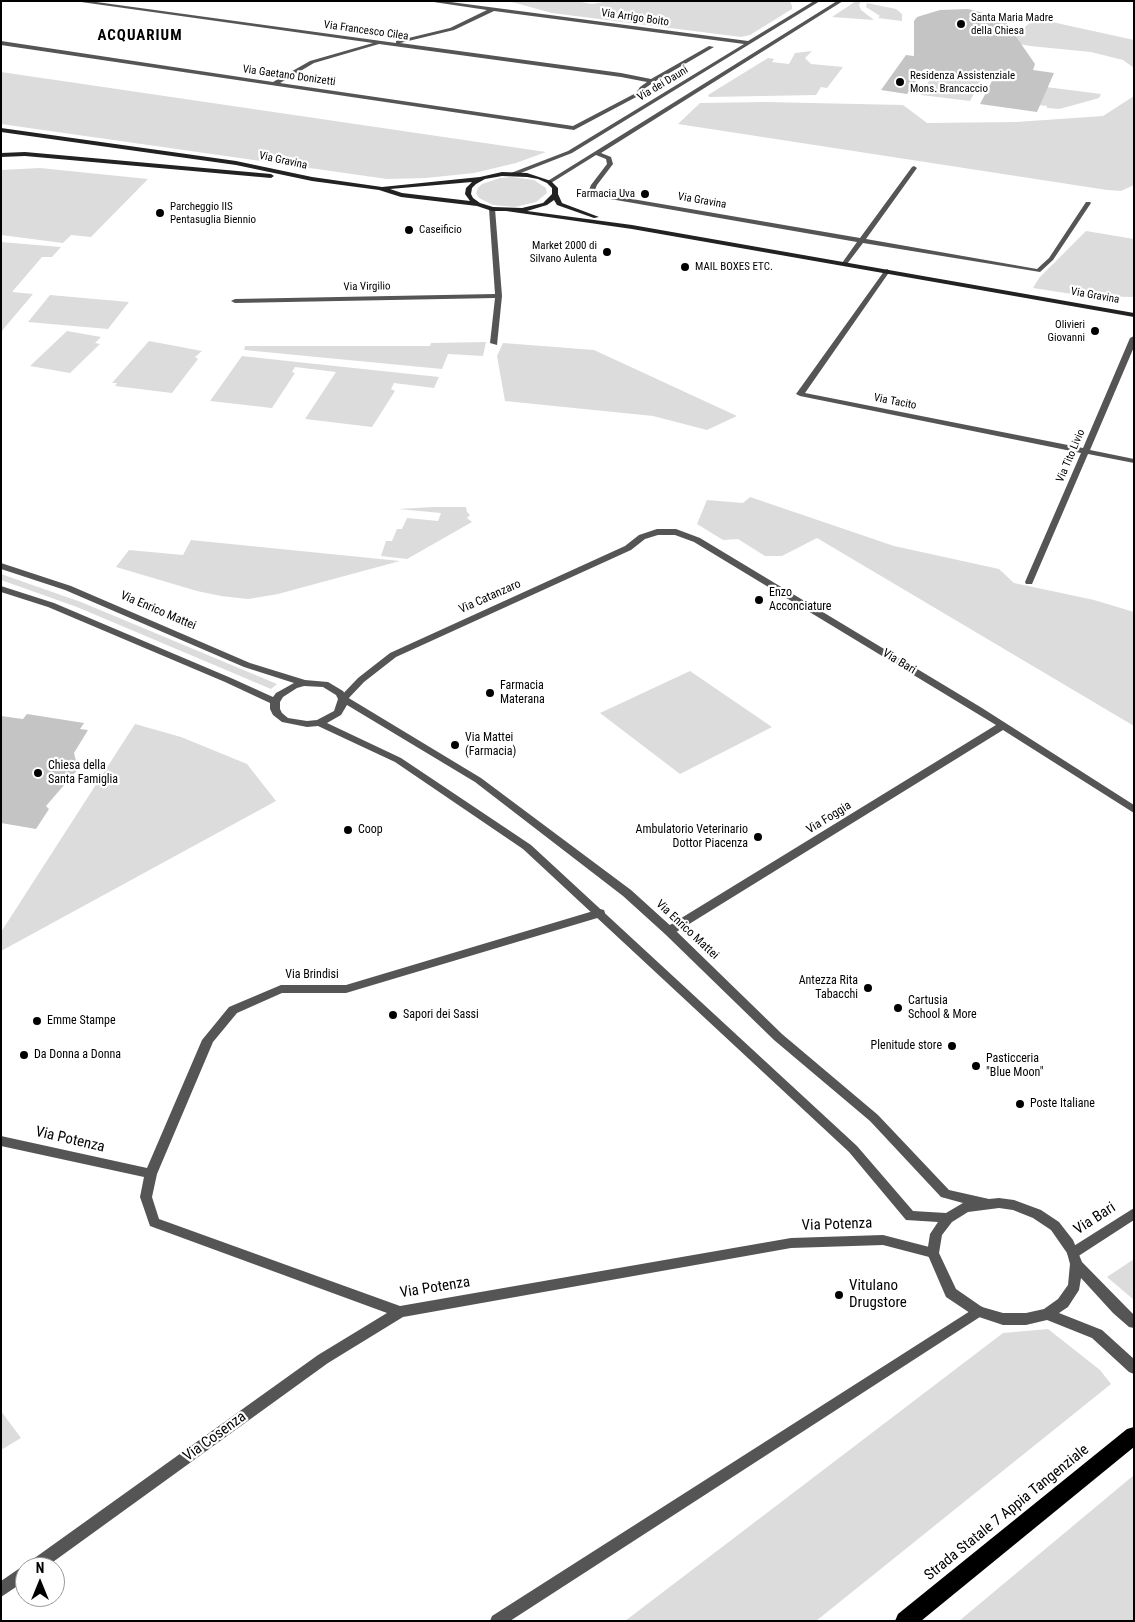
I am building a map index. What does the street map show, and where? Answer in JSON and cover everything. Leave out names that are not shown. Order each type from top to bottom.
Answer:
[{"type":"highway","name":"Strada Statale 7 Appia Tangenziale","points":[[905,1621],[1134,1435]]},
{"type":"main road","name":"Via Gravina","points":[[1,130],[236,163],[312,179]]},
{"type":"main road","name":"Via Gravina","points":[[1,155],[25,154],[65,157],[312,179]]},
{"type":"main road","points":[[312,179],[380,188],[435,185],[513,174],[533,176],[549,182],[555,188],[559,204],[626,226]]},
{"type":"main road","points":[[478,204],[471,200],[468,194],[469,188],[483,178]]},
{"type":"main road","points":[[380,188],[400,195],[478,204],[492,208],[626,226]]},
{"type":"main road","points":[[508,210],[534,208],[552,199],[555,194]]},
{"type":"main road","name":"Via Gravina","points":[[626,226],[1134,315]]},
{"type":"street","name":"Via Francesco Cilea","points":[[76,1],[621,75],[652,81]]},
{"type":"street","name":"Via Arrigo Boito","points":[[429,1],[750,43]]},
{"type":"street","points":[[272,84],[312,62],[380,43],[409,40],[452,29],[493,9],[492,5],[480,1]]},
{"type":"street","name":"Via dei Dauni","points":[[513,174],[570,152],[818,1]]},
{"type":"street","name":"Via dei Dauni","points":[[549,182],[841,1]]},
{"type":"street","name":"Via Gaetano Donizetti","points":[[1,43],[574,128],[638,94],[642,88],[652,81]]},
{"type":"street","points":[[652,81],[711,47]]},
{"type":"street","points":[[738,50],[755,53]]},
{"type":"street","name":"Via Gravina","points":[[596,153],[609,158],[610,164],[594,185],[592,190],[595,195],[1038,271],[1051,259],[1088,203]]},
{"type":"street","points":[[845,263],[914,168]]},
{"type":"street","points":[[492,208],[499,296],[494,343]]},
{"type":"street","name":"Via Tacito","points":[[887,271],[800,394],[1134,461]]},
{"type":"street","name":"Via Virgilio","points":[[235,301],[499,296]]},
{"type":"street","name":"Via Tito Livio","points":[[1029,582],[1134,338]]},
{"type":"street","name":"Via Catanzaro","points":[[343,699],[361,680],[393,655],[620,552],[642,537],[657,532]]},
{"type":"street","name":"Via Bari","points":[[657,532],[676,532],[697,540],[1002,726],[1134,810]]},
{"type":"street","name":"Via Enrico Mattei","points":[[1,566],[68,588],[247,664],[304,683]]},
{"type":"street","points":[[1,588],[51,605],[228,680],[275,702]]},
{"type":"street","points":[[319,723],[338,713],[343,699],[340,693],[325,684],[304,683],[285,690],[278,696],[275,702],[275,709],[278,715],[286,720],[295,723],[319,723],[398,760],[527,847],[853,1149],[910,1216],[948,1218]]},
{"type":"street","name":"Via Enrico Mattei","points":[[343,699],[478,780],[627,893],[778,1037],[874,1118],[945,1194],[989,1204]]},
{"type":"street","name":"Via Foggia","points":[[669,931],[1002,726]]},
{"type":"street","name":"Via Brindisi","points":[[151,1174],[208,1040],[233,1010],[281,988],[346,989],[600,913]]},
{"type":"street","name":"Via Potenza","points":[[1,1140],[151,1174],[146,1197],[154,1222],[400,1312],[791,1243],[883,1240],[933,1253]]},
{"type":"street","points":[[1075,1258],[1074,1286],[1063,1303],[1047,1314],[1026,1319],[1003,1318],[978,1311],[951,1293],[933,1253],[936,1234],[948,1218],[966,1207],[989,1204],[1014,1205],[1037,1214],[1055,1226],[1069,1244],[1075,1258],[1118,1309],[1134,1323]]},
{"type":"street","name":"Via Bari","points":[[1075,1258],[1134,1213]]},
{"type":"street","points":[[498,1621],[978,1311]]},
{"type":"street","name":"Via Cosenza","points":[[48,1557],[323,1359],[400,1312]]},
{"type":"street","points":[[1047,1314],[1097,1334],[1134,1368]]},
{"type":"street","points":[[1,1590],[15,1580]]},
{"type":"shaded area","points":[[508,1],[576,1],[592,4],[609,1],[790,1],[792,9],[750,35],[741,37],[552,13]]},
{"type":"shaded area","points":[[856,1],[861,1],[859,5],[861,10],[874,20],[832,17]]},
{"type":"shaded area","points":[[867,3],[896,9],[902,14],[902,21],[878,18],[880,16],[866,7]]},
{"type":"shaded area","points":[[1043,20],[1134,40],[1134,68],[1123,60],[1091,52],[1008,42],[1032,21]]},
{"type":"shaded area","points":[[812,51],[805,58],[811,64],[843,67],[827,88],[821,87],[816,95],[709,97],[708,95],[768,58],[774,59],[772,62],[789,64],[795,53]]},
{"type":"shaded area","points":[[1,72],[546,152],[516,163],[474,173],[426,178],[387,179],[1,124]]},
{"type":"shaded area","points":[[933,74],[981,80],[970,101],[921,95]]},
{"type":"shaded area","points":[[1038,86],[1101,94],[1099,98],[1059,109],[1047,108],[1047,106],[1031,104]]},
{"type":"shaded area","points":[[1134,96],[1134,185],[1121,191],[678,124],[700,103],[766,102],[903,105],[927,123],[1016,122],[1103,116]]},
{"type":"shaded area","points":[[40,168],[148,179],[91,237],[71,235],[63,243],[1,235],[1,170]]},
{"type":"shaded area","points":[[512,177],[534,180],[546,188],[547,193],[536,202],[515,207],[493,205],[479,198],[476,193],[482,184],[500,178]]},
{"type":"shaded area","points":[[1086,231],[1134,239],[1134,297],[1085,296],[1033,288],[1039,278]]},
{"type":"shaded area","points":[[1,242],[61,247],[52,257],[42,257],[12,292],[33,294],[1,332]]},
{"type":"shaded area","points":[[50,295],[129,302],[108,329],[28,322]]},
{"type":"shaded area","points":[[67,331],[101,337],[95,343],[100,344],[70,373],[30,366]]},
{"type":"shaded area","points":[[149,341],[202,351],[195,357],[198,359],[172,393],[115,386],[117,383],[112,383]]},
{"type":"shaded area","points":[[486,342],[483,356],[448,354],[442,369],[244,350],[245,346],[430,346],[431,343]]},
{"type":"shaded area","points":[[503,343],[594,350],[737,416],[707,430],[653,416],[505,401],[497,356]]},
{"type":"shaded area","points":[[242,356],[439,377],[434,388],[394,383],[391,389],[395,391],[372,427],[305,419],[336,372],[295,367],[292,372],[295,373],[272,408],[210,401]]},
{"type":"shaded area","points":[[750,497],[894,546],[999,569],[1014,583],[1094,600],[1134,612],[1134,726],[817,538],[782,556],[765,556],[738,539],[723,540],[697,524],[707,500],[743,503]]},
{"type":"shaded area","points":[[466,507],[470,515],[467,518],[472,522],[407,559],[381,556],[386,541],[392,541],[397,529],[402,529],[407,518],[438,521],[441,513],[398,509]]},
{"type":"shaded area","points":[[191,540],[400,561],[278,594],[248,599],[197,591],[116,567],[129,550],[183,555]]},
{"type":"shaded area","points":[[1,574],[81,602],[277,684],[271,689],[77,607],[1,580]]},
{"type":"shaded area","points":[[690,671],[772,727],[680,774],[600,713]]},
{"type":"shaded area","points":[[135,724],[181,737],[247,764],[276,801],[1,951],[1,932]]},
{"type":"shaded area","points":[[1134,1259],[1134,1300],[1107,1277]]},
{"type":"shaded area","points":[[1048,1329],[1100,1370],[1111,1384],[816,1621],[625,1621],[1003,1333]]},
{"type":"shaded area","points":[[1,1411],[21,1438],[1,1450]]},
{"type":"shaded area","points":[[1134,1475],[1134,1621],[959,1621]]},
{"type":"building","points":[[968,9],[999,17],[1006,22],[1035,64],[1033,70],[1054,73],[1037,112],[980,104],[993,79],[924,69],[907,94],[881,90],[906,55],[914,56],[914,21],[917,17],[940,10]]},
{"type":"building","name":"Chiesa della Santa Famiglia","points":[[27,714],[84,723],[80,729],[88,730],[74,753],[78,769],[46,806],[49,809],[36,829],[1,823],[1,716],[23,719]]},
{"type":"place","name":"Santa Maria Madre della Chiesa","points":[[961,24]]},
{"type":"place","name":"Residenza Assistenziale Mons. Brancaccio","points":[[900,82]]},
{"type":"place","name":"Farmacia Uva","points":[[645,194]]},
{"type":"place","name":"Parcheggio IIS Pentasuglia Biennio","points":[[160,213]]},
{"type":"place","name":"Caseificio","points":[[409,230]]},
{"type":"place","name":"Market 2000 di Silvano Aulenta","points":[[607,252]]},
{"type":"place","name":"MAIL BOXES ETC.","points":[[685,267]]},
{"type":"place","name":"Olivieri Giovanni","points":[[1095,331]]},
{"type":"place","name":"Enzo Acconciature","points":[[759,600]]},
{"type":"place","name":"Farmacia Materana","points":[[490,693]]},
{"type":"place","name":"Via Mattei (Farmacia)","points":[[455,745]]},
{"type":"place","name":"Chiesa della Santa Famiglia","points":[[38,773]]},
{"type":"place","name":"Coop","points":[[348,830]]},
{"type":"place","name":"Ambulatorio Veterinario Dottor Piacenza","points":[[758,837]]},
{"type":"place","name":"Antezza Rita Tabacchi","points":[[868,988]]},
{"type":"place","name":"Cartusia School & More","points":[[898,1008]]},
{"type":"place","name":"Sapori dei Sassi","points":[[393,1015]]},
{"type":"place","name":"Emme Stampe","points":[[37,1021]]},
{"type":"place","name":"Plenitude store","points":[[952,1046]]},
{"type":"place","name":"Da Donna a Donna","points":[[24,1055]]},
{"type":"place","name":"Pasticceria \"Blue Moon\"","points":[[976,1066]]},
{"type":"place","name":"Poste Italiane","points":[[1020,1104]]},
{"type":"place","name":"Vitulano Drugstore","points":[[839,1295]]},
{"type":"district","name":"ACQUARIUM","points":[[140,36]]}]
